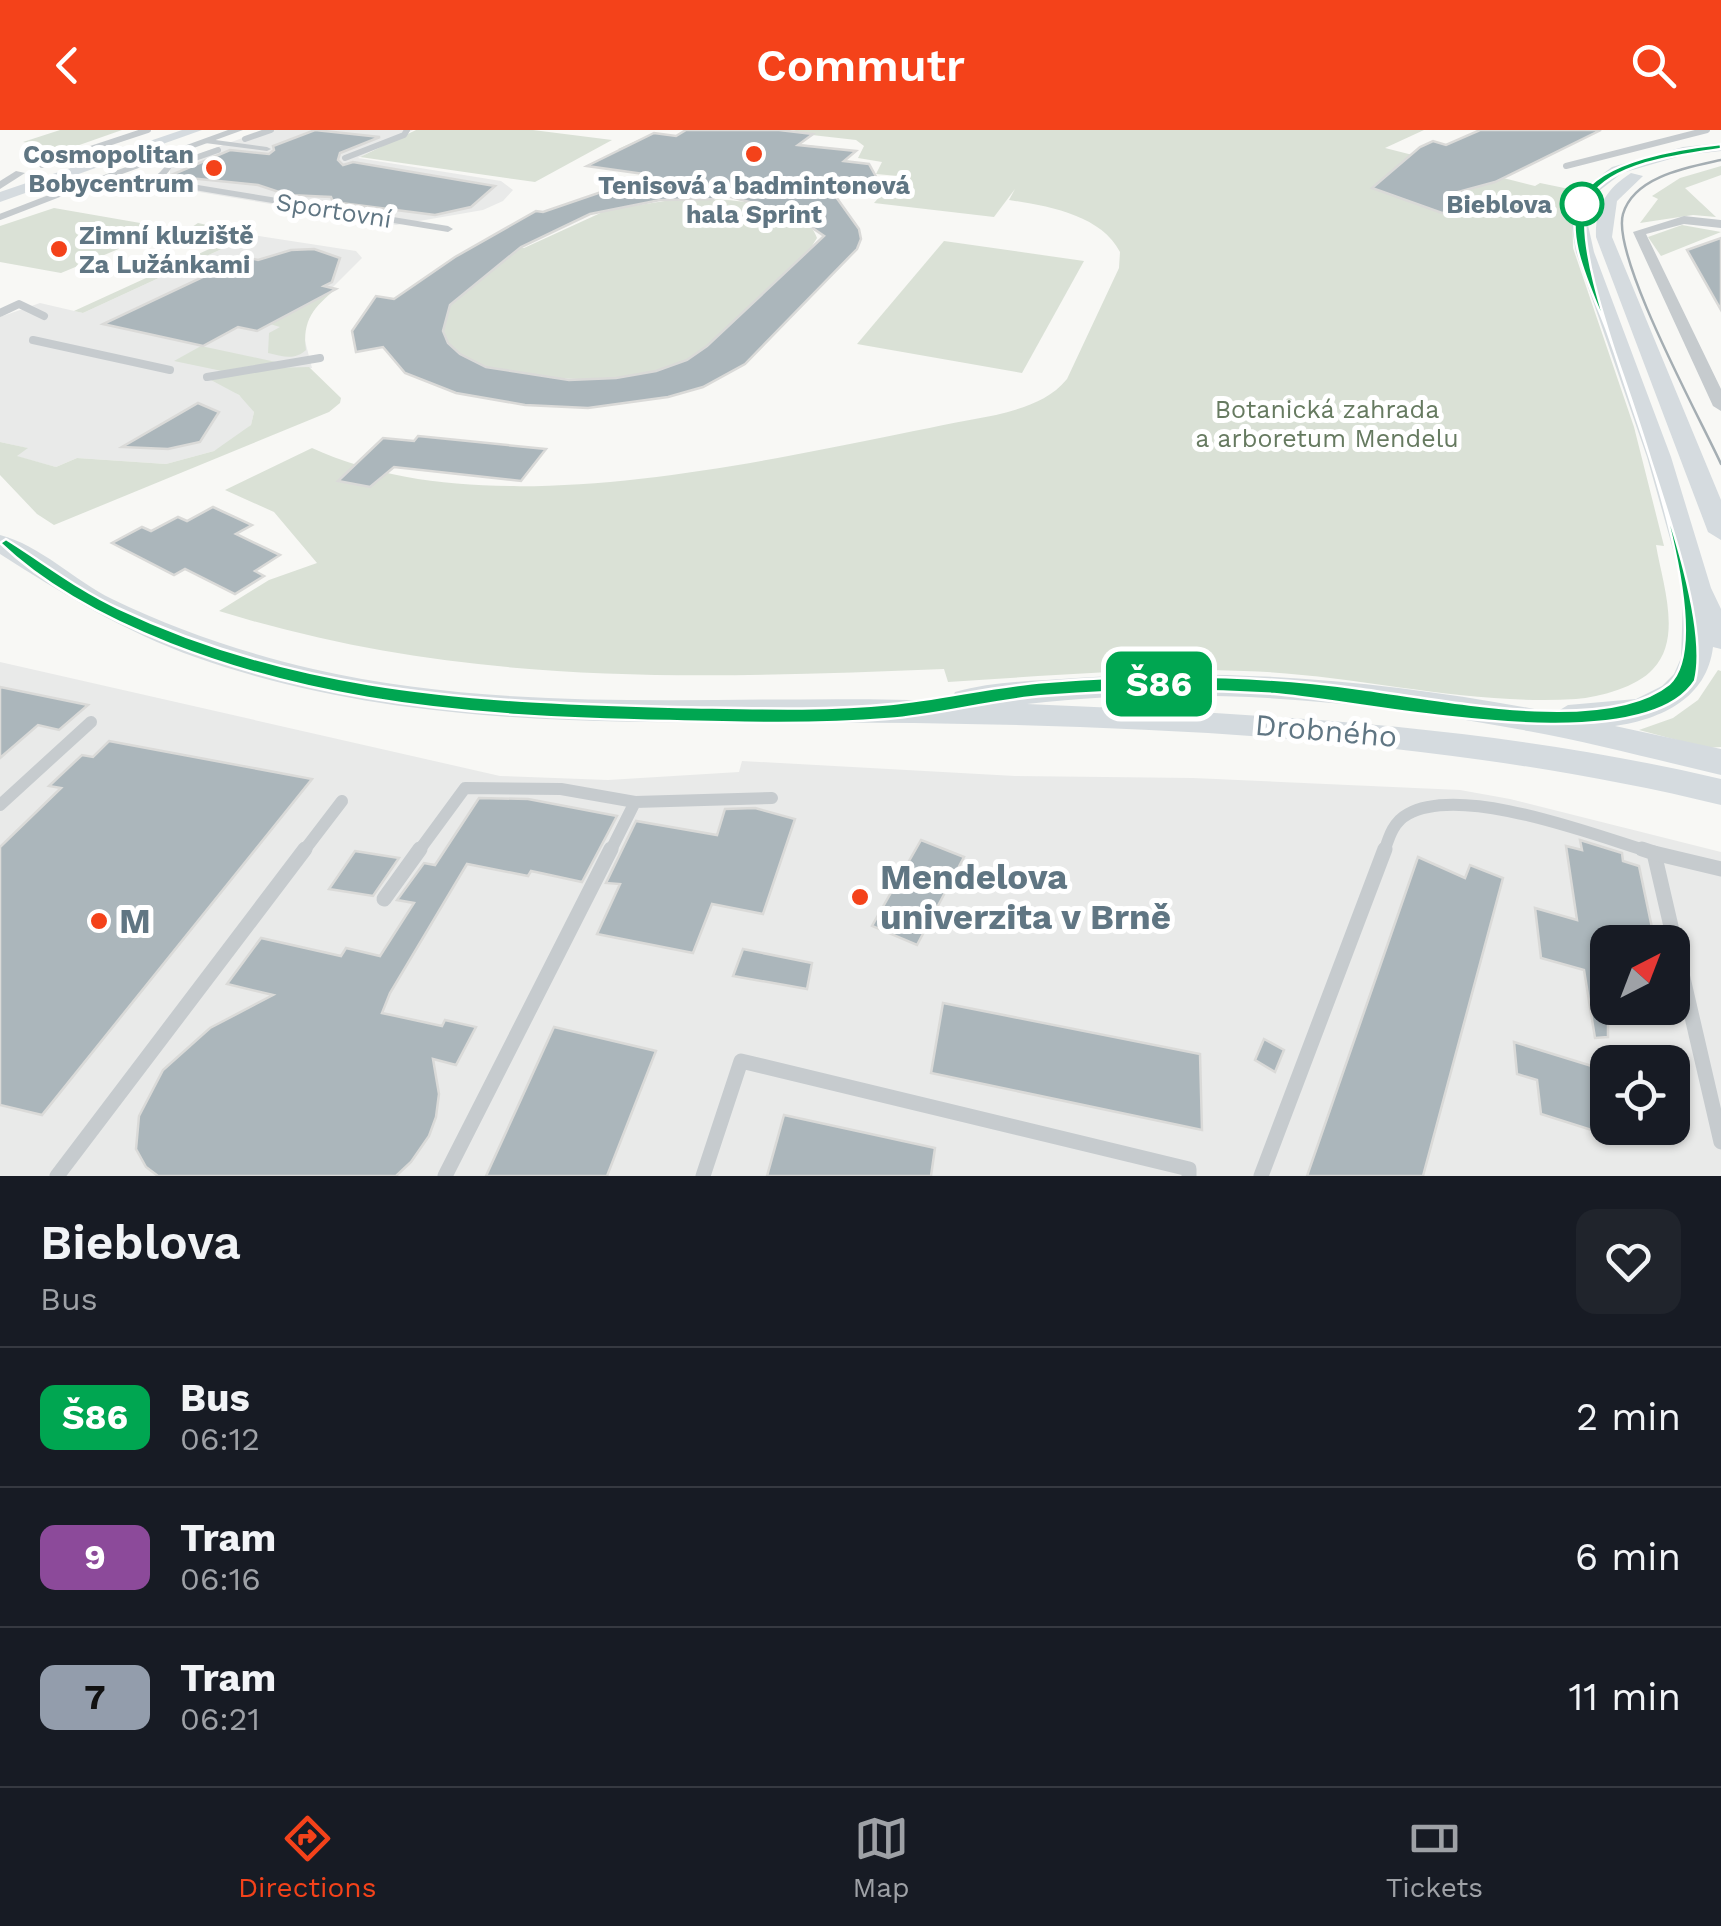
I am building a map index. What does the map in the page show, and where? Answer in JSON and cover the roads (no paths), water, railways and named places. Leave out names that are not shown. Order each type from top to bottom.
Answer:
[{"type":"main road","name":"Sportovní","points":[[0,197],[202,135]]},
{"type":"main road","points":[[1721,150],[1638,175],[1613,193],[1603,220],[1611,256],[1721,532]]},
{"type":"main road","points":[[1721,150],[1683,151],[1618,170],[1588,192],[1578,216],[1585,252],[1660,457],[1696,588],[1721,639]]},
{"type":"main road","name":"Drobného","points":[[0,543],[106,610],[146,628],[277,671],[367,691],[533,711],[604,714],[888,712],[1290,726],[1716,780]]},
{"type":"main road","points":[[1507,716],[1598,717],[1660,702],[1684,684],[1694,666],[1698,649],[1696,588]]},
{"type":"main road","name":"Drobného","points":[[888,712],[1042,689],[1227,684],[1325,691],[1507,716],[1716,780]]},
{"type":"street","name":"Sportovní","points":[[92,182],[150,162],[202,135],[242,135]]},
{"type":"street","name":"Sportovní","points":[[202,135],[267,149]]},
{"type":"street","points":[[0,170],[20,173],[0,186]]},
{"type":"street","name":"Sportovní","points":[[155,182],[448,229]]},
{"type":"street","name":"Sportovní","points":[[220,193],[238,186]]},
{"type":"street","points":[[1716,224],[1665,222],[1639,232],[1713,375],[1721,406]]},
{"type":"lane","points":[[42,166],[148,130]]},
{"type":"lane","points":[[242,135],[271,130]]},
{"type":"lane","points":[[345,158],[407,130]]},
{"type":"lane","points":[[1566,166],[1707,130]]},
{"type":"lane","points":[[0,216],[92,182],[116,188],[155,182],[170,166],[218,150]]},
{"type":"lane","points":[[150,162],[170,166]]},
{"type":"lane","points":[[0,313],[20,304],[44,316]]},
{"type":"lane","points":[[33,340],[170,370]]},
{"type":"lane","points":[[207,376],[320,358]]},
{"type":"lane","points":[[0,805],[91,722]]},
{"type":"lane","points":[[384,898],[465,788],[561,789],[635,802],[772,798]]},
{"type":"lane","points":[[57,1176],[342,802]]},
{"type":"lane","points":[[446,1176],[635,802]]},
{"type":"lane","points":[[1261,1176],[1393,827],[1409,812],[1444,804],[1489,808],[1721,869]]},
{"type":"lane","points":[[1654,853],[1721,1142]]},
{"type":"lane","points":[[703,1176],[741,1061],[1189,1169],[1189,1176]]},
{"type":"tram line","points":[[1721,160],[1650,182],[1629,201],[1623,214],[1623,235],[1643,299],[1721,464]]},
{"type":"place","name":"Tenisová a badmintonová hala Sprint","points":[[754,154]]},
{"type":"place","name":"Cosmopolitan Bobycentrum","points":[[214,168]]},
{"type":"place","name":"Bieblova","points":[[1582,204]]},
{"type":"place","name":"Zimní kluziště Za Lužánkami","points":[[59,249]]},
{"type":"place","name":"Mendelova univerzita v Brně","points":[[860,897]]},
{"type":"place","name":"M","points":[[99,921]]},
{"type":"park label","name":"Botanická zahrada a arboretum Mendelu","points":[[1327,424]]}]
